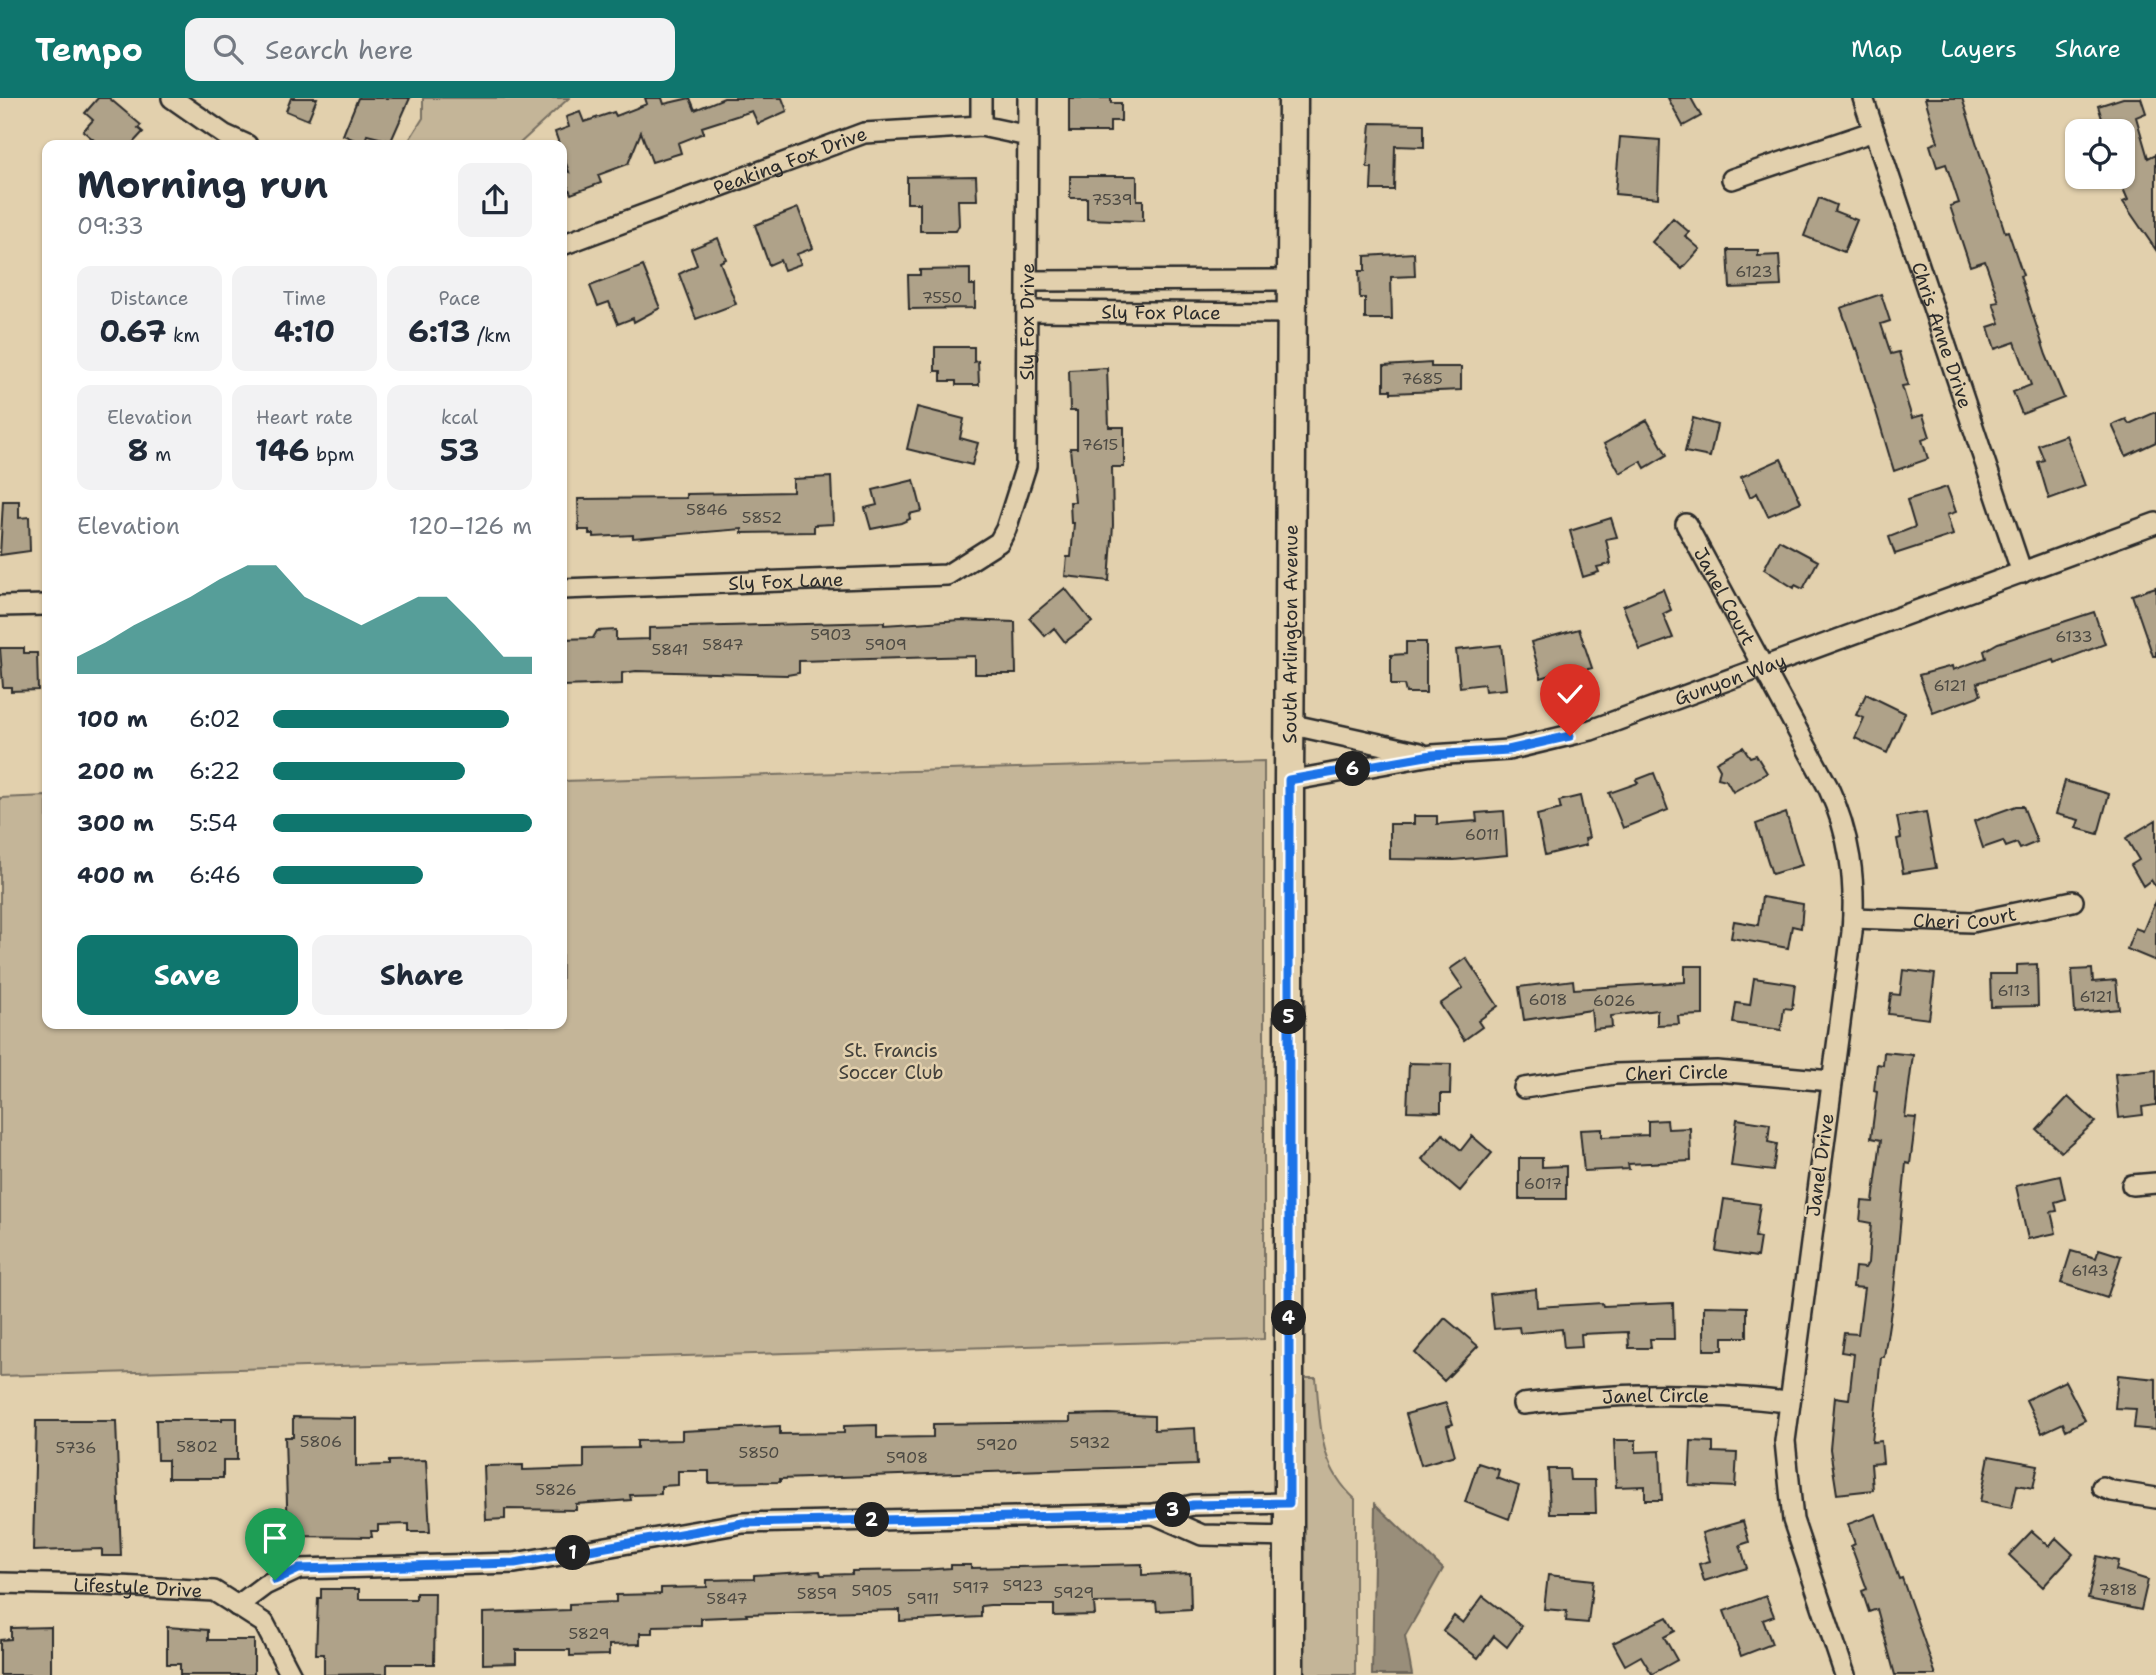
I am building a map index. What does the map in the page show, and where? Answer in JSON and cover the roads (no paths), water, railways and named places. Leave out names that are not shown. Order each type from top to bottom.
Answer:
[{"type":"street","points":[[172,98],[236,140]]},
{"type":"street","points":[[981,98],[981,126]]},
{"type":"street","name":"Sly Fox Drive","points":[[999,542],[1006,529],[1026,466],[1028,98]]},
{"type":"street","name":"South Arlington Avenue","points":[[1289,1675],[1289,724],[1293,98]]},
{"type":"street","name":"Chris Anne Drive","points":[[1863,98],[2022,573]]},
{"type":"street","name":"Peaking Fox Drive","points":[[567,243],[864,133],[981,126],[1028,136]]},
{"type":"street","points":[[1732,179],[1874,131]]},
{"type":"street","name":"Sly Fox Place","points":[[1029,281],[1292,280]]},
{"type":"street","name":"Sly Fox Place","points":[[1028,311],[1292,313]]},
{"type":"street","name":"Gunyon Way","points":[[1289,780],[1432,755],[1495,751],[1545,743],[1625,720],[2156,523]]},
{"type":"street","name":"Janel Court","points":[[1686,524],[1765,667]]},
{"type":"street","name":"Sly Fox Lane","points":[[567,589],[947,576],[999,542]]},
{"type":"street","points":[[0,606],[42,605]]},
{"type":"street","name":"Janel Drive","points":[[1765,667],[1824,778],[1843,823],[1853,870],[1853,918],[1788,1402],[1785,1461],[1790,1504],[1845,1675]]},
{"type":"street","points":[[1289,724],[1432,755]]},
{"type":"street","name":"Cheri Court","points":[[1853,918],[1972,922],[2073,901]]},
{"type":"street","name":"Cheri Circle","points":[[1524,1088],[1615,1074],[1717,1071],[1831,1081]]},
{"type":"street","points":[[2132,1185],[2156,1183]]},
{"type":"street","name":"Janel Circle","points":[[1523,1404],[1621,1394],[1717,1394],[1788,1402]]},
{"type":"street","points":[[2102,1487],[2156,1498]]},
{"type":"street","points":[[237,1606],[265,1585],[299,1569],[515,1563],[743,1523],[1154,1514],[1193,1505],[1289,1503]]},
{"type":"street","points":[[1154,1514],[1202,1535],[1289,1537]]},
{"type":"street","name":"Lifestyle Drive","points":[[0,1583],[100,1584],[214,1591],[264,1623],[289,1669]]},
{"type":"park label","name":"St. Francis Soccer Club","points":[[891,1061]]}]
